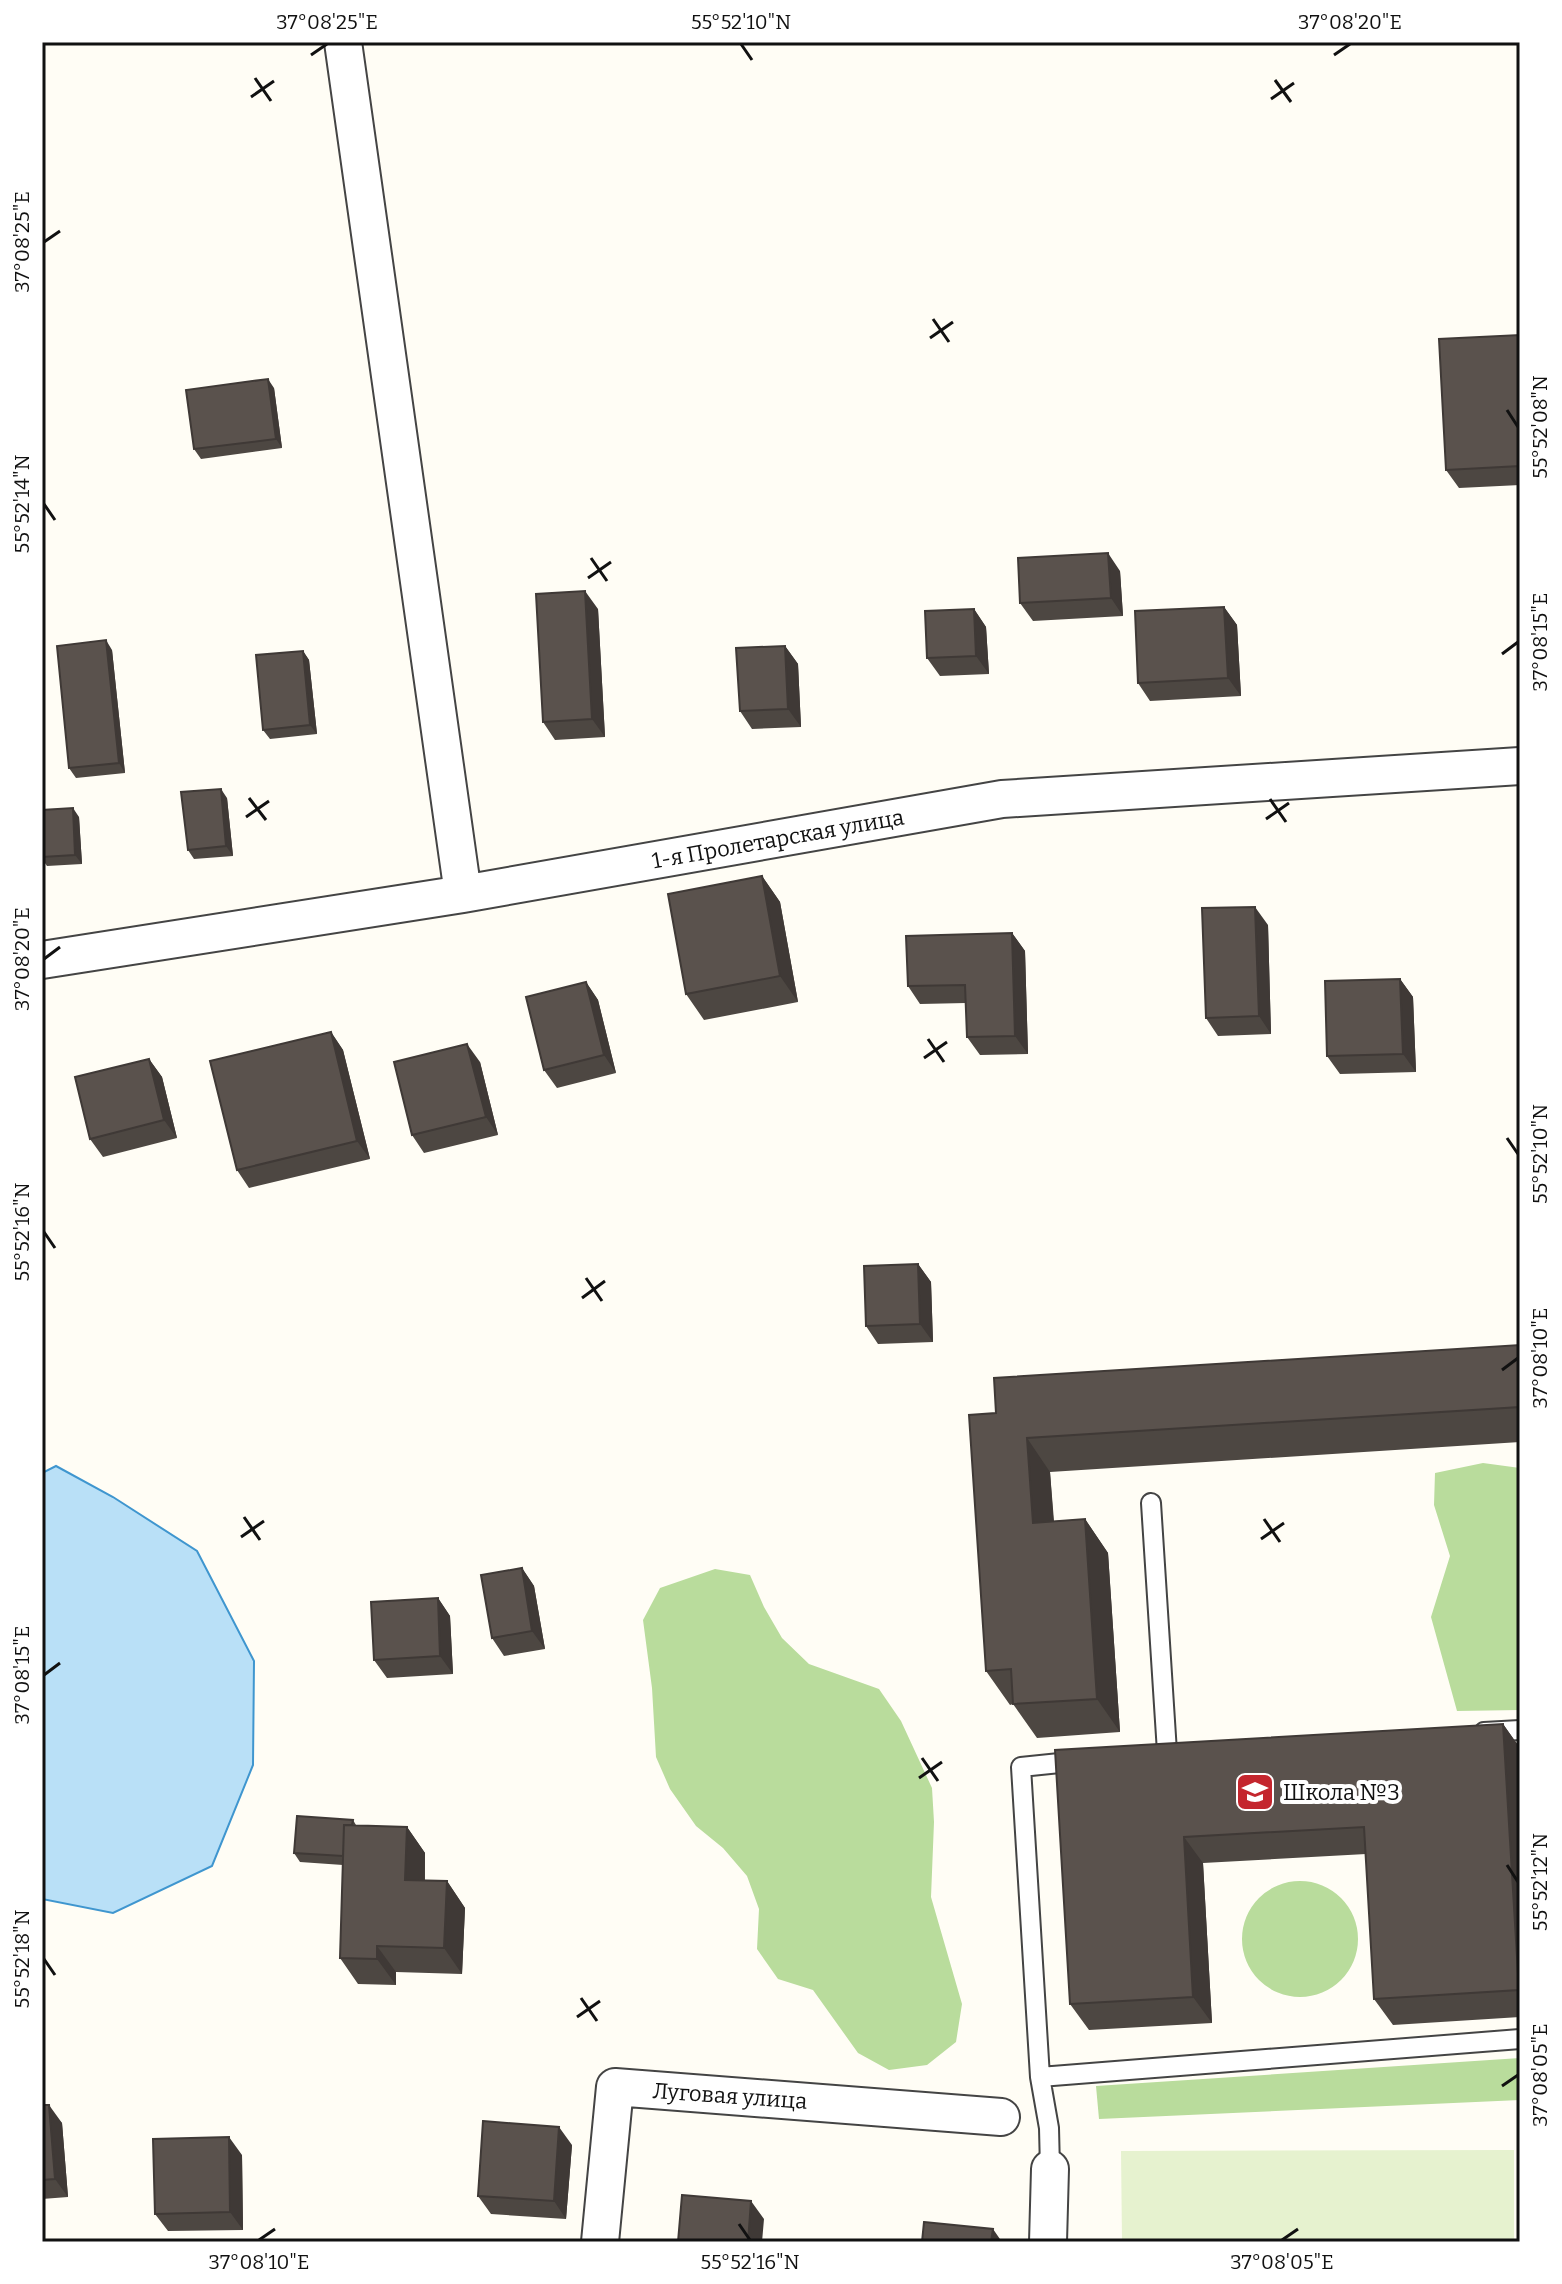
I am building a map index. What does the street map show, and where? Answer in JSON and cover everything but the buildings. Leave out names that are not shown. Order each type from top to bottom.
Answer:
[{"type":"street","points":[[343,42],[463,894]]},
{"type":"street","name":"1-я Пролетарская улица","points":[[42,960],[463,894],[1002,799],[1520,766]]},
{"type":"street","name":"Луговая улица","points":[[600,2242],[615,2087],[1001,2117]]},
{"type":"street","points":[[1048,2242],[1050,2169]]},
{"type":"lane","points":[[1151,1503],[1167,1752]]},
{"type":"lane","points":[[1459,1734],[1520,1730]]},
{"type":"lane","points":[[1050,2169],[1049,2128],[1040,2077],[1021,1767],[1094,1760]]},
{"type":"lane","points":[[1040,2077],[1520,2039]]},
{"type":"green space","points":[[1483,1463],[1520,1468],[1520,1710],[1457,1711],[1431,1617],[1450,1556],[1434,1505],[1435,1473]]},
{"type":"green space","points":[[715,1569],[750,1575],[782,1638],[809,1664],[879,1689],[901,1721],[932,1788],[931,1897],[962,2004],[956,2042],[927,2065],[889,2070],[858,2053],[813,1990],[778,1979],[757,1949],[759,1909],[747,1876],[723,1848],[696,1826],[670,1789],[656,1757],[652,1688],[643,1620],[660,1588]]},
{"type":"green space","points":[[1300,1881],[1322,1886],[1341,1898],[1353,1917],[1358,1939],[1353,1961],[1341,1980],[1322,1992],[1300,1997],[1278,1992],[1259,1980],[1247,1961],[1242,1939],[1247,1917],[1259,1898],[1278,1886]]},
{"type":"green space","points":[[1520,2058],[1520,2100],[1099,2119],[1096,2086]]},
{"type":"green space","points":[[1514,2150],[1514,2242],[1122,2242],[1121,2151]]},
{"type":"water","points":[[56,1466],[113,1497],[197,1551],[254,1661],[253,1765],[212,1866],[113,1913],[42,1899],[42,1473]]},
{"type":"place","name":"Школа №3","points":[[1255,1792]]}]
